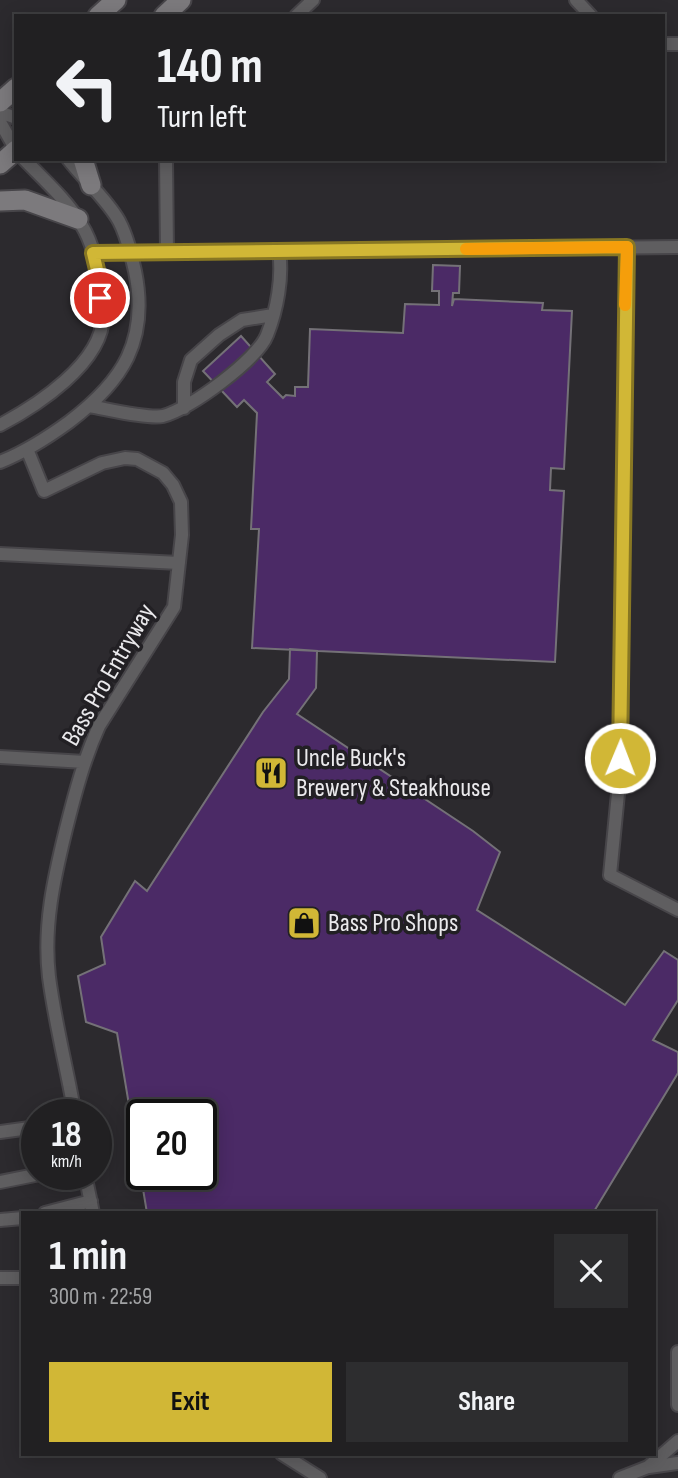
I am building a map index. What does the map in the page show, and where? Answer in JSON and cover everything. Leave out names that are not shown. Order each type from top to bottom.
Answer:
[{"type":"main road","points":[[100,14],[116,0]]},
{"type":"main road","points":[[166,14],[181,0]]},
{"type":"main road","points":[[0,102],[14,90]]},
{"type":"main road","points":[[0,164],[14,152]]},
{"type":"main road","points":[[84,161],[91,185]]},
{"type":"main road","points":[[0,201],[26,200],[78,219]]},
{"type":"lane","points":[[298,14],[313,0]]},
{"type":"lane","points":[[576,0],[589,14]]},
{"type":"lane","points":[[0,122],[14,146]]},
{"type":"lane","points":[[0,425],[35,404],[69,377],[94,346],[103,316],[93,253],[78,219],[26,161]]},
{"type":"lane","points":[[0,462],[27,449],[106,391],[119,374],[134,341],[138,321],[138,285],[128,241],[114,213],[70,161]]},
{"type":"lane","points":[[166,161],[167,252]]},
{"type":"lane","points":[[627,247],[620,758],[610,875],[678,910]]},
{"type":"lane","points":[[93,253],[678,247]]},
{"type":"lane","points":[[89,406],[162,416],[184,408],[218,386],[267,338],[280,272],[279,251]]},
{"type":"lane","points":[[184,408],[184,382],[191,360],[219,335],[242,320],[273,314]]},
{"type":"lane","name":"Bass Pro Entryway","points":[[27,449],[44,491],[114,459],[137,459],[163,473],[173,485],[181,502],[182,535],[174,607],[99,726],[85,762],[59,857],[48,920],[49,975],[72,1099]]},
{"type":"lane","points":[[0,554],[179,563]]},
{"type":"lane","points":[[0,757],[85,762]]},
{"type":"lane","points":[[0,1132],[21,1129]]},
{"type":"lane","points":[[0,1182],[21,1178]]},
{"type":"lane","points":[[61,1211],[92,1207]]},
{"type":"lane","points":[[0,1220],[21,1218]]},
{"type":"lane","points":[[0,1278],[21,1278]]},
{"type":"lane","points":[[678,1352],[678,1405]]},
{"type":"lane","points":[[648,1467],[678,1441]]},
{"type":"lane","points":[[285,1456],[320,1478]]},
{"type":"lane","points":[[620,1478],[648,1467],[678,1463]]},
{"type":"building","points":[[433,265],[460,266],[459,293],[453,293],[452,306],[454,299],[543,303],[542,310],[572,311],[564,469],[551,468],[550,490],[564,491],[555,662],[252,648],[259,529],[251,529],[257,413],[244,400],[237,407],[203,371],[241,336],[275,374],[267,382],[283,398],[286,395],[295,396],[295,387],[308,387],[310,329],[403,333],[405,304],[439,305],[439,291],[432,291]]},
{"type":"building","name":"Bass Pro Shops","points":[[290,649],[317,651],[316,688],[297,714],[473,831],[500,852],[477,910],[625,1005],[664,951],[678,960],[678,1000],[653,1040],[678,1052],[678,1073],[594,1211],[147,1211],[143,1190],[217,1190],[217,1099],[128,1099],[117,1033],[86,1022],[78,976],[105,964],[101,937],[135,881],[147,891],[263,712],[289,679]]},
{"type":"slow traffic","points":[[466,249],[627,247],[625,305]]},
{"type":"place","name":"Uncle Buck's Brewery & Steakhouse","points":[[271,773]]},
{"type":"place","name":"Bass Pro Shops","points":[[304,923]]},
{"type":"route","points":[[100,298],[93,253],[627,247],[620,758]]}]
